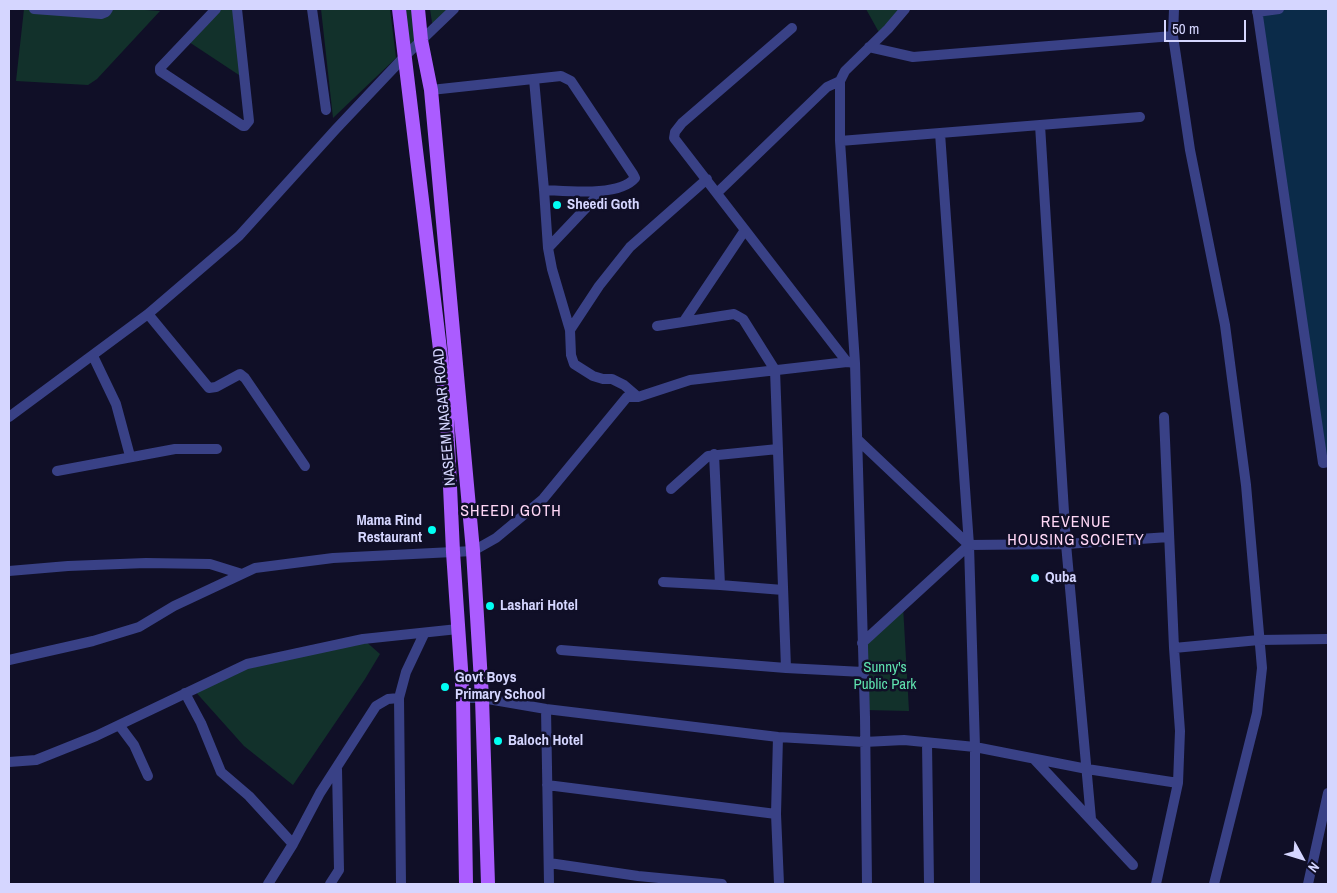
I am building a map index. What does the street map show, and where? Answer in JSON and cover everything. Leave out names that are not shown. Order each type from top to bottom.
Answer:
[{"type":"main road","name":"NASEEM NAGAR ROAD","points":[[399,9],[446,399],[453,552],[463,698],[466,884]]},
{"type":"main road","name":"NASEEM NAGAR ROAD","points":[[418,9],[421,40],[431,90],[473,551],[482,698],[488,884]]},
{"type":"street","points":[[34,9],[101,14],[108,9]]},
{"type":"street","points":[[216,9],[160,68],[160,72],[243,126],[246,126],[249,121],[237,9]]},
{"type":"street","points":[[312,9],[326,110]]},
{"type":"street","points":[[9,417],[148,314],[239,236],[405,56],[454,9]]},
{"type":"street","points":[[867,884],[858,440],[851,362],[840,141],[840,81],[846,71],[905,9]]},
{"type":"street","points":[[1174,9],[1173,36],[1190,150],[1225,325],[1246,485],[1262,668],[1257,713],[1214,884]]},
{"type":"street","points":[[1279,9],[1257,10],[1323,463],[1328,462]]},
{"type":"street","points":[[792,28],[682,123],[674,132],[674,138],[851,362]]},
{"type":"street","points":[[869,47],[914,56],[1173,36]]},
{"type":"street","points":[[431,90],[561,76],[572,81],[635,178],[631,184],[601,192],[544,190]]},
{"type":"street","points":[[534,78],[548,248],[552,269],[570,330],[571,355],[574,364],[593,376],[603,379],[612,378],[638,397]]},
{"type":"street","points":[[718,193],[827,87],[840,81]]},
{"type":"street","points":[[840,141],[1140,116]]},
{"type":"street","points":[[1040,125],[1066,544],[1091,819]]},
{"type":"street","points":[[940,133],[969,545],[975,746],[975,884]]},
{"type":"street","points":[[570,330],[599,286],[630,247],[707,178]]},
{"type":"street","points":[[548,248],[601,192]]},
{"type":"street","points":[[684,321],[745,230]]},
{"type":"street","points":[[148,314],[209,388],[216,387],[240,374],[245,378],[305,466]]},
{"type":"street","points":[[657,326],[734,314],[743,319],[775,370],[786,668]]},
{"type":"street","points":[[93,356],[116,404],[130,456]]},
{"type":"street","points":[[9,660],[94,641],[139,627],[174,606],[255,568],[333,558],[473,551],[496,538],[543,498],[627,397],[638,397],[690,380],[851,362]]},
{"type":"street","points":[[1156,884],[1178,783],[1180,731],[1174,648],[1164,417]]},
{"type":"street","points":[[858,440],[969,545]]},
{"type":"street","points":[[57,471],[175,449],[217,449]]},
{"type":"street","points":[[671,489],[696,464],[708,456],[778,449]]},
{"type":"street","points":[[714,454],[720,585]]},
{"type":"street","points":[[862,643],[969,545],[1066,544],[1169,537]]},
{"type":"street","points":[[9,571],[68,566],[146,563],[210,564],[242,574]]},
{"type":"street","points":[[664,582],[783,590]]},
{"type":"street","points":[[9,762],[36,760],[96,736],[247,664],[363,639],[458,630]]},
{"type":"street","points":[[401,884],[400,698],[406,672],[424,634]]},
{"type":"street","points":[[1174,648],[1259,640],[1328,638]]},
{"type":"street","points":[[561,650],[786,668],[863,672]]},
{"type":"street","points":[[185,693],[201,724],[221,772],[249,796],[292,844]]},
{"type":"street","points":[[268,884],[320,793],[376,706],[388,699],[400,698]]},
{"type":"street","points":[[463,698],[482,698],[546,709],[778,736],[864,742],[904,740],[975,746],[1087,769],[1178,783]]},
{"type":"street","points":[[546,709],[549,884]]},
{"type":"street","points":[[119,725],[134,745],[148,776]]},
{"type":"street","points":[[778,736],[776,814],[779,884]]},
{"type":"street","points":[[927,742],[930,884]]},
{"type":"street","points":[[1034,759],[1133,865]]},
{"type":"street","points":[[337,768],[340,884]]},
{"type":"street","points":[[547,785],[776,814]]},
{"type":"street","points":[[1308,884],[1328,793]]},
{"type":"street","points":[[549,863],[638,880],[722,884]]},
{"type":"street","points":[[330,884],[339,870]]},
{"type":"green space","points":[[24,9],[131,9],[160,11],[97,79],[88,85],[16,81]]},
{"type":"green space","points":[[216,9],[237,9],[245,79],[186,40]]},
{"type":"green space","points":[[321,9],[390,9],[396,58],[333,118]]},
{"type":"green space","points":[[400,9],[418,9],[421,40],[405,56]]},
{"type":"green space","points":[[430,9],[454,9],[433,29]]},
{"type":"green space","points":[[866,9],[905,9],[881,36]]},
{"type":"green space","name":"Sunny's Public Park","points":[[903,606],[909,711],[865,710],[862,643]]},
{"type":"green space","points":[[363,639],[380,654],[293,785],[244,746],[193,689],[247,664]]},
{"type":"water","points":[[1257,9],[1328,9],[1328,462],[1323,463]]},
{"type":"place","name":"Sheedi Goth","points":[[557,205]]},
{"type":"place","name":"Mama Rind Restaurant","points":[[432,530]]},
{"type":"place","name":"Quba","points":[[1035,578]]},
{"type":"place","name":"Lashari Hotel","points":[[490,606]]},
{"type":"place","name":"Govt Boys Primary School","points":[[445,687]]},
{"type":"place","name":"Baloch Hotel","points":[[498,741]]},
{"type":"district","name":"SHEEDI GOTH","points":[[511,512]]},
{"type":"district","name":"REVENUE HOUSING SOCIETY","points":[[1076,532]]}]
